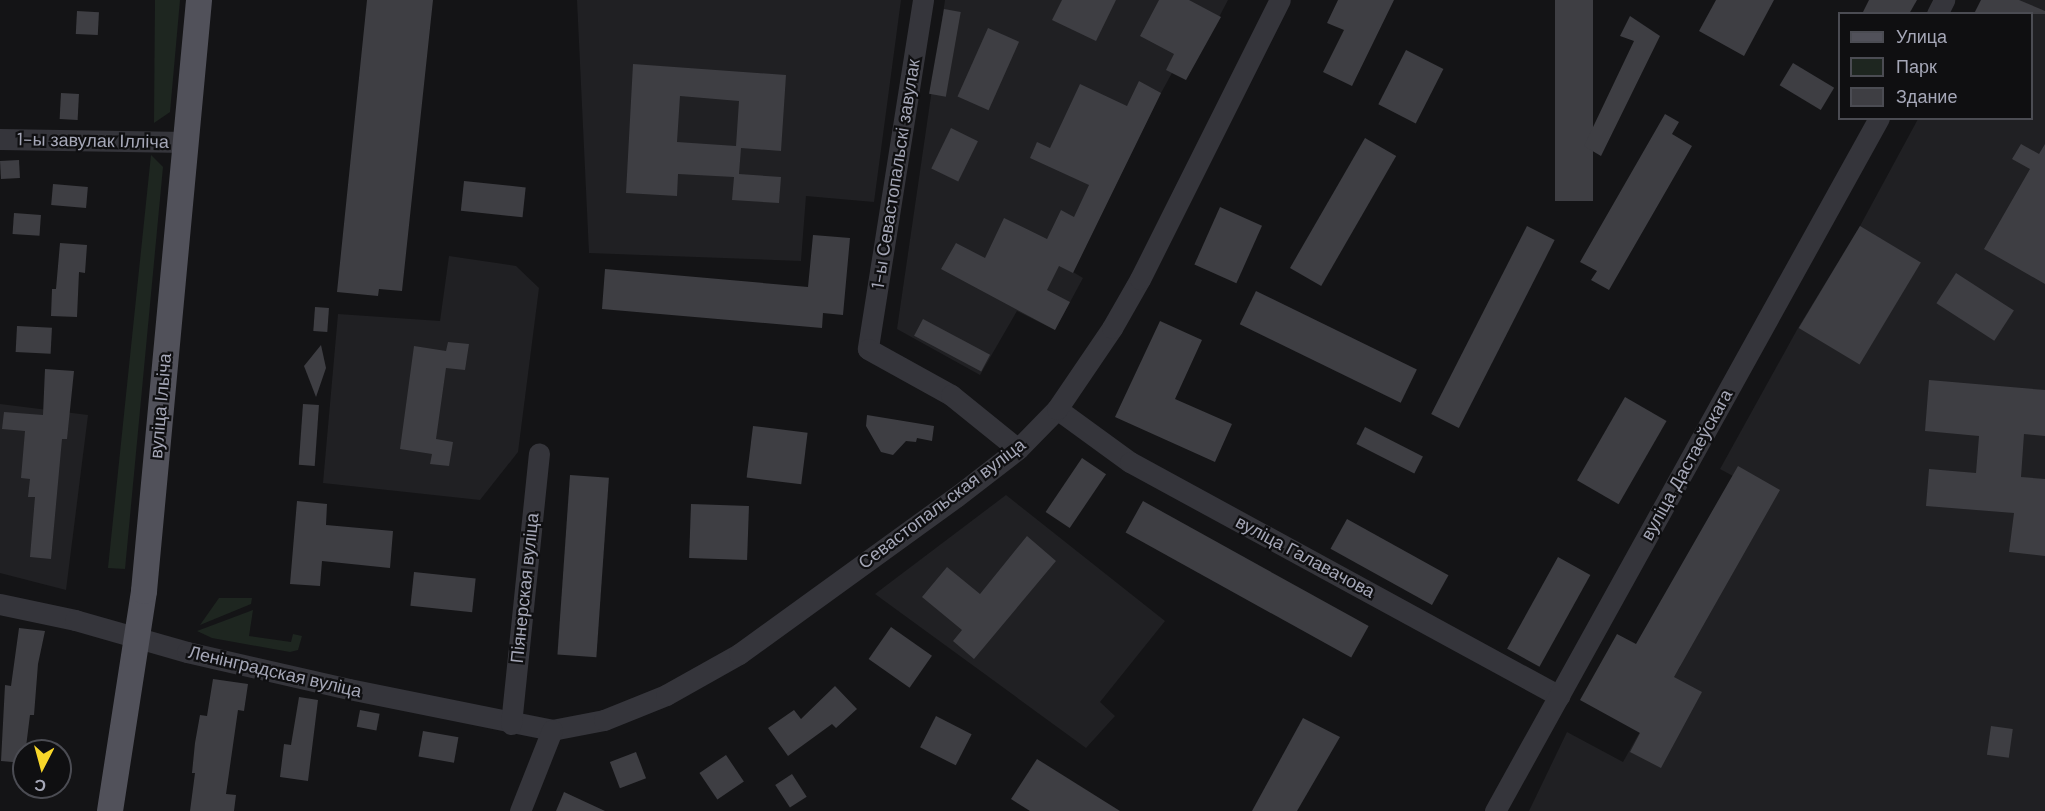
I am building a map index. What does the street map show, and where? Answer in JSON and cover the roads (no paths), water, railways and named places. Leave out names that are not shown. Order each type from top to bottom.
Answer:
[{"type":"main road","name":"вуліца Ільіча","points":[[110,811],[144,591],[199,0]]},
{"type":"street","name":"1-ы Севастопальскі завулак","points":[[923,0],[868,349],[951,395],[1018,449]]},
{"type":"street","name":"Севастопальская вуліца","points":[[552,730],[604,720],[643,705],[739,654],[1018,449],[1057,409],[1112,328],[1140,279],[1280,0]]},
{"type":"street","name":"вуліца Дастаеўскага","points":[[1495,811],[1878,120]]},
{"type":"street","name":"1-ы завулак Ілліча","points":[[0,139],[186,142]]},
{"type":"street","name":"вуліца Галавачова","points":[[1057,409],[1130,462],[1559,696]]},
{"type":"street","name":"Піянерская вуліца","points":[[511,723],[539,453]]},
{"type":"street","name":"Ленінградская вуліца","points":[[0,604],[75,620],[135,639],[511,723],[552,730]]},
{"type":"street","points":[[520,811],[552,730]]}]
